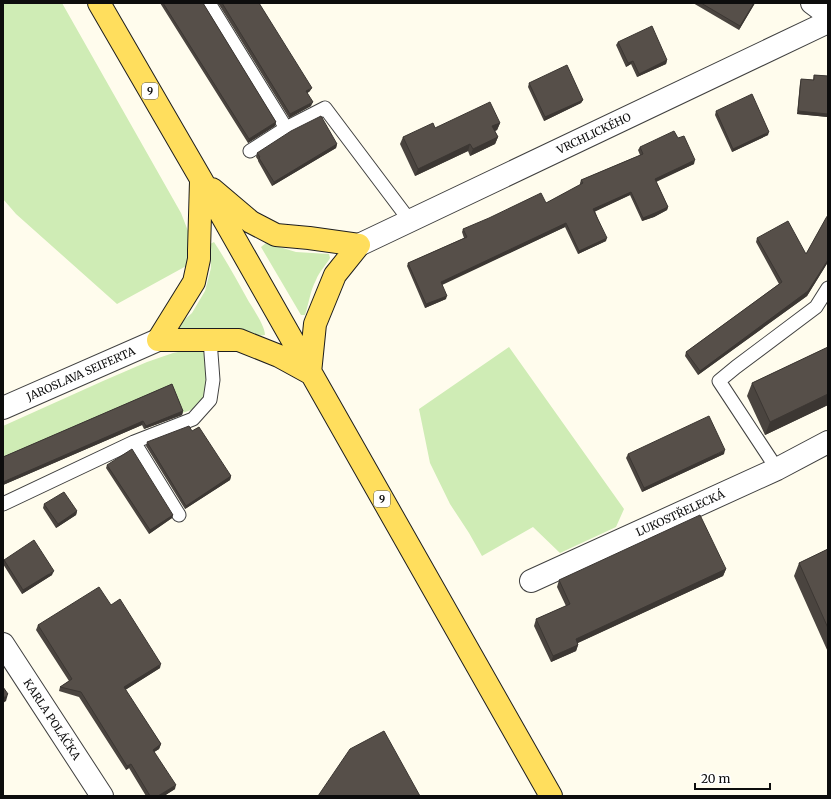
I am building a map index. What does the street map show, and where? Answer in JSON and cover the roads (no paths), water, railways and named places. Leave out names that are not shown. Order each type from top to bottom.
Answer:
[{"type":"main road","name":"9","points":[[99,3],[201,179],[551,796]]},
{"type":"main road","points":[[158,340],[239,340],[279,356],[310,373],[315,324],[336,276],[359,245],[276,235],[251,222],[201,179]]},
{"type":"main road","points":[[158,340],[194,282],[199,255],[201,179]]},
{"type":"street","points":[[812,3],[828,15]]},
{"type":"street","name":"VRCHLICKÉHO","points":[[359,245],[828,22]]},
{"type":"street","name":"JAROSLAVA SEIFERTA","points":[[3,408],[158,340]]},
{"type":"street","name":"LUKOSTŘELECKÁ","points":[[531,581],[777,469],[828,442]]},
{"type":"street","name":"KARLA POLÁČKA","points":[[3,644],[102,796]]},
{"type":"lane","points":[[209,3],[286,128]]},
{"type":"lane","points":[[250,151],[286,128],[325,108],[410,221]]},
{"type":"lane","points":[[777,469],[719,381],[736,366],[816,307],[828,288]]},
{"type":"lane","points":[[3,504],[134,442],[193,419],[210,400],[213,380],[210,340]]},
{"type":"lane","points":[[134,442],[179,515]]}]
